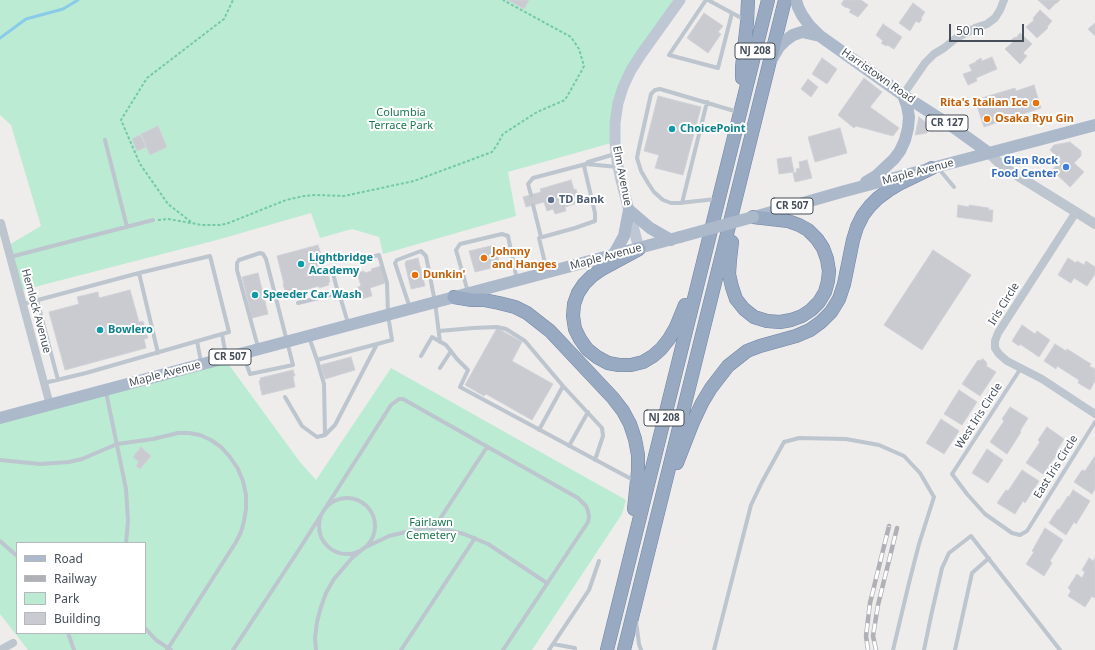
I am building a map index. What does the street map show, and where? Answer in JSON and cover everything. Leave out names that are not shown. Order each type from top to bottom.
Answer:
[{"type":"highway","points":[[741,108],[742,67],[748,0]]},
{"type":"highway","name":"NJ 208","points":[[607,650],[768,0]]},
{"type":"highway","name":"NJ 208","points":[[624,650],[785,0]]},
{"type":"highway","points":[[648,553],[684,444],[710,388],[728,366],[747,351],[796,336],[810,330],[821,322],[831,312],[839,299],[844,284],[853,240],[860,221],[870,206],[888,190],[935,168]]},
{"type":"highway","points":[[741,178],[729,274],[736,299],[744,309],[754,316],[767,321],[780,322],[792,320],[802,316],[819,302],[825,292],[829,271],[823,248],[818,239],[808,230],[799,225],[753,217]]},
{"type":"highway","points":[[639,249],[592,276],[578,293],[574,304],[573,316],[575,328],[587,349],[597,357],[619,365],[630,365],[643,362],[661,349],[669,339],[688,298],[717,201]]},
{"type":"highway","points":[[454,298],[484,300],[515,307],[527,313],[550,332],[613,398],[623,411],[630,424],[638,455],[637,482],[611,632]]},
{"type":"main road","name":"Elm Avenue","points":[[639,249],[618,167],[615,142],[615,123],[618,103],[631,70],[680,0]]},
{"type":"main road","points":[[796,0],[802,15],[820,36]]},
{"type":"main road","points":[[769,67],[779,47],[793,35],[802,32],[820,36]]},
{"type":"main road","name":"Harristown Road","points":[[820,36],[903,95],[953,127],[989,153]]},
{"type":"main road","points":[[857,188],[886,168],[900,151],[905,140],[909,117],[903,95]]},
{"type":"main road","name":"Maple Avenue","points":[[0,418],[349,326],[410,308],[454,298],[517,280],[613,256],[857,188],[1095,125]]},
{"type":"main road","points":[[628,210],[650,228],[676,239]]},
{"type":"main road","points":[[613,256],[624,236],[628,210]]},
{"type":"street","points":[[903,95],[925,63],[934,54],[955,39],[995,18],[1004,0]]},
{"type":"street","name":"Harristown Road","points":[[989,153],[1010,170],[1095,224]]},
{"type":"street","name":"Iris Circle","points":[[1076,212],[998,333],[995,341],[995,348],[1007,361],[1042,379],[1095,414]]},
{"type":"street","name":"Hemlock Avenue","points":[[1,223],[50,405]]},
{"type":"street","points":[[0,650],[12,643]]},
{"type":"lane","points":[[732,13],[718,68],[669,55],[707,0],[732,13],[747,21]]},
{"type":"lane","points":[[717,201],[671,203],[663,200],[654,192],[641,171],[637,158],[651,94],[655,90],[660,89],[707,102],[741,108]]},
{"type":"lane","points":[[682,203],[707,102]]},
{"type":"lane","points":[[105,140],[127,227]]},
{"type":"lane","points":[[531,195],[528,184],[533,178],[586,164],[616,153]]},
{"type":"lane","points":[[586,164],[618,167]]},
{"type":"lane","points":[[541,237],[595,221],[595,213],[584,166],[586,164]]},
{"type":"lane","points":[[935,168],[954,187]]},
{"type":"lane","points":[[533,205],[541,237],[539,238],[547,273]]},
{"type":"lane","points":[[10,257],[153,220]]},
{"type":"lane","points":[[469,294],[456,250],[460,244],[502,234],[508,236],[517,280]]},
{"type":"lane","points":[[410,308],[395,263],[397,260],[421,251],[426,256],[435,302],[440,342]]},
{"type":"lane","points":[[243,353],[250,374],[293,365],[266,259],[263,254],[260,253],[240,260],[237,263],[237,270],[258,349]]},
{"type":"lane","points":[[317,360],[392,340],[388,315],[387,283],[379,255],[356,261]]},
{"type":"lane","points":[[23,304],[210,256],[229,332],[158,353],[44,383]]},
{"type":"lane","points":[[332,270],[349,326]]},
{"type":"lane","points":[[139,273],[158,353]]},
{"type":"lane","points":[[298,303],[338,293]]},
{"type":"lane","points":[[37,300],[58,380]]},
{"type":"lane","points":[[439,331],[497,327],[506,329],[525,341],[563,386],[602,428],[603,436],[595,460]]},
{"type":"lane","points":[[222,334],[227,358]]},
{"type":"lane","points":[[308,336],[324,384],[325,435]]},
{"type":"lane","points":[[421,356],[432,337],[446,345],[468,370],[460,387],[637,482]]},
{"type":"lane","points":[[197,341],[202,364]]},
{"type":"lane","points":[[285,397],[302,426],[317,437],[325,435],[335,425],[377,344]]},
{"type":"lane","points":[[440,368],[451,351]]},
{"type":"lane","name":"West Iris Circle","points":[[952,474],[1021,368]]},
{"type":"lane","points":[[539,430],[563,386]]},
{"type":"lane","points":[[106,390],[126,489],[128,521],[126,542]]},
{"type":"lane","points":[[233,650],[391,405],[403,399],[578,498],[586,506],[588,511],[588,522],[503,650]]},
{"type":"lane","points":[[569,446],[588,412]]},
{"type":"lane","name":"East Iris Circle","points":[[952,474],[985,514],[1012,533],[1020,535],[1027,531],[1095,422]]},
{"type":"lane","points":[[0,460],[40,464],[69,462],[82,459],[117,444],[146,440],[178,433],[200,435],[222,447],[238,468],[243,481],[246,495],[246,509],[241,532],[169,649],[156,640],[146,629]]},
{"type":"lane","points":[[714,650],[751,505],[784,442],[799,438],[846,440],[879,445],[904,456],[920,473],[934,497],[915,560],[893,650]]},
{"type":"lane","points":[[434,528],[487,447]]},
{"type":"lane","points":[[316,650],[315,638],[317,622],[326,593],[342,568],[352,558],[364,548],[370,542],[375,525],[373,516],[368,508],[360,501],[351,498],[342,498],[335,501],[322,512],[320,521],[322,538],[332,549],[339,552],[347,554],[356,552],[364,548],[376,542],[396,534],[423,528],[434,528],[453,531],[488,544],[547,583]]},
{"type":"lane","points":[[924,650],[942,568],[949,553],[971,536],[1060,650]]},
{"type":"lane","points":[[401,650],[475,538]]},
{"type":"lane","points":[[0,540],[16,555]]},
{"type":"lane","points":[[955,650],[972,574],[989,558]]},
{"type":"lane","points":[[549,650],[589,590],[599,561]]},
{"type":"lane","points":[[635,606],[641,650]]},
{"type":"lane","points":[[68,634],[74,650]]},
{"type":"lane","points":[[553,644],[575,648],[575,650]]},
{"type":"path","points":[[192,223],[168,204],[140,164],[121,120],[147,78],[224,19],[233,0]]},
{"type":"path","points":[[153,220],[168,219],[202,225],[226,224],[286,200],[315,195],[344,196],[414,182],[492,152],[503,134],[537,112],[565,100],[584,66],[581,54],[576,44],[569,36],[503,0]]},
{"type":"green space","name":"Columbia Terrace Park","points":[[0,0],[680,0],[623,87],[615,142],[508,172],[516,216],[383,254],[379,237],[352,229],[320,238],[311,213],[217,240],[19,291],[7,246],[41,226],[11,125],[0,115]]},
{"type":"green space","name":"Fairlawn Cemetery","points":[[224,358],[300,462],[316,480],[391,368],[626,500],[622,514],[532,650],[28,650],[0,614],[0,418]]},
{"type":"building","points":[[508,0],[529,0],[524,9]]},
{"type":"building","points":[[844,0],[861,0],[868,5],[858,17],[849,12],[851,10],[841,4]]},
{"type":"building","points":[[1038,0],[1060,0],[1049,10]]},
{"type":"building","points":[[913,3],[925,12],[919,23],[916,21],[910,31],[899,23]]},
{"type":"building","points":[[1040,10],[1052,21],[1047,27],[1048,28],[1037,38],[1026,27],[1034,20],[1033,18]]},
{"type":"building","points":[[704,13],[723,26],[718,32],[721,34],[708,53],[687,38]]},
{"type":"building","points":[[1095,23],[1095,36],[1088,29]]},
{"type":"building","points":[[883,24],[902,37],[894,49],[881,43],[883,41],[876,35]]},
{"type":"building","points":[[1020,33],[1032,44],[1023,53],[1027,56],[1020,64],[1005,49],[1013,42],[1011,40],[1015,37],[1016,38]]},
{"type":"building","points":[[992,57],[997,69],[976,78],[977,81],[968,85],[963,74],[972,71],[969,65],[981,58],[982,61]]},
{"type":"building","points":[[822,58],[837,69],[827,84],[812,74]]},
{"type":"building","points":[[864,78],[882,92],[870,107],[899,128],[893,136],[856,126],[854,128],[838,115]]},
{"type":"building","points":[[808,79],[818,87],[811,97],[801,89]]},
{"type":"building","points":[[1034,85],[1041,108],[984,127],[975,100],[1015,88],[1016,91]]},
{"type":"building","name":"ChoicePoint","points":[[658,96],[701,107],[683,175],[655,168],[659,155],[644,151]]},
{"type":"building","points":[[919,117],[929,125],[927,133],[915,135]]},
{"type":"building","points":[[158,126],[167,147],[150,155],[141,134]]},
{"type":"building","points":[[840,128],[847,153],[815,162],[808,137]]},
{"type":"building","points":[[140,135],[146,147],[137,151],[132,139]]},
{"type":"building","name":"Glen Rock Food Center","points":[[1070,142],[1081,151],[1081,156],[1074,163],[1084,172],[1070,187],[1052,170],[1061,160],[1050,150],[1054,145]]},
{"type":"building","points":[[791,157],[794,172],[779,174],[777,159]]},
{"type":"building","points":[[807,160],[812,178],[795,182],[793,173],[797,172],[796,169],[800,168],[799,162]]},
{"type":"building","name":"TD Bank","points":[[571,180],[574,190],[576,189],[579,202],[565,207],[566,211],[555,214],[553,209],[547,211],[544,202],[526,207],[523,197],[541,192],[540,189]]},
{"type":"building","points":[[958,205],[969,207],[969,205],[993,210],[992,222],[957,217]]},
{"type":"building","name":"Lightbridge Academy","points":[[318,245],[326,272],[328,272],[330,282],[328,283],[329,285],[319,288],[319,286],[289,296],[286,294],[283,284],[277,256]]},
{"type":"building","name":"Johnny and Hanges","points":[[495,245],[500,266],[475,272],[469,251]]},
{"type":"building","points":[[933,250],[971,275],[922,350],[884,325]]},
{"type":"building","name":"Dunkin'","points":[[418,258],[425,286],[411,289],[405,264],[406,261]]},
{"type":"building","points":[[1068,258],[1076,263],[1077,261],[1084,265],[1086,261],[1095,267],[1095,274],[1087,286],[1074,278],[1071,283],[1058,275]]},
{"type":"building","points":[[381,266],[385,283],[370,288],[372,296],[361,299],[358,287],[361,286],[357,273],[372,271],[371,269]]},
{"type":"building","name":"Speeder Car Wash","points":[[258,273],[268,314],[252,318],[242,277]]},
{"type":"building","name":"Bowlero","points":[[130,290],[139,322],[143,321],[148,338],[144,339],[146,348],[65,370],[49,312],[79,304],[77,297],[98,292],[99,298]]},
{"type":"building","points":[[1022,325],[1035,334],[1037,331],[1050,340],[1039,357],[1020,344],[1019,346],[1012,341]]},
{"type":"building","points":[[497,328],[522,342],[512,361],[553,384],[532,420],[486,394],[484,396],[465,385]]},
{"type":"building","points":[[1055,344],[1066,351],[1067,349],[1091,364],[1089,366],[1095,369],[1095,381],[1090,390],[1078,383],[1079,380],[1057,366],[1056,369],[1044,361]]},
{"type":"building","points":[[351,357],[355,370],[325,379],[321,365]]},
{"type":"building","points":[[983,359],[987,364],[986,366],[996,372],[980,396],[962,384],[978,360]]},
{"type":"building","points":[[293,370],[295,376],[293,376],[295,387],[262,395],[259,381],[261,380],[260,378]]},
{"type":"building","points":[[959,390],[977,402],[962,425],[944,414]]},
{"type":"building","points":[[1010,407],[1028,418],[1007,454],[990,442],[1004,421],[1002,419]]},
{"type":"building","points":[[941,419],[959,431],[944,454],[926,443]]},
{"type":"building","points":[[1047,427],[1064,439],[1056,452],[1058,453],[1043,474],[1026,463],[1040,442],[1038,440]]},
{"type":"building","points":[[141,447],[151,456],[140,469],[136,466],[139,462],[133,457]]},
{"type":"building","points":[[987,449],[1003,460],[988,483],[972,473]]},
{"type":"building","points":[[1095,456],[1095,489],[1092,494],[1074,482],[1082,470],[1085,471]]},
{"type":"building","points":[[1022,470],[1039,481],[1025,503],[1023,501],[1015,514],[997,503],[1006,490],[1008,491]]},
{"type":"building","points":[[1073,490],[1090,501],[1076,524],[1074,522],[1066,535],[1049,523]]},
{"type":"building","points":[[1045,528],[1063,540],[1050,561],[1052,563],[1044,576],[1026,564],[1034,552],[1032,551]]},
{"type":"building","points":[[1089,558],[1093,561],[1095,558],[1095,596],[1094,598],[1092,596],[1085,607],[1068,596],[1071,591],[1068,588],[1077,574],[1082,578],[1085,572],[1082,570]]},
{"type":"waterway","points":[[0,38],[26,19],[63,9],[78,0]]},
{"type":"railway","points":[[868,650],[866,636],[870,603],[889,526]]},
{"type":"railway","points":[[876,650],[873,636],[878,605],[897,528]]},
{"type":"place","name":"Rita's Italian Ice","points":[[1036,103]]},
{"type":"place","name":"Osaka Ryu Gin","points":[[987,119]]},
{"type":"place","name":"ChoicePoint","points":[[672,129]]},
{"type":"place","name":"Glen Rock Food Center","points":[[1066,167]]},
{"type":"place","name":"TD Bank","points":[[551,200]]},
{"type":"place","name":"Johnny and Hanges","points":[[484,258]]},
{"type":"place","name":"Lightbridge Academy","points":[[301,264]]},
{"type":"place","name":"Dunkin'","points":[[415,275]]},
{"type":"place","name":"Speeder Car Wash","points":[[255,295]]},
{"type":"place","name":"Bowlero","points":[[100,330]]}]
